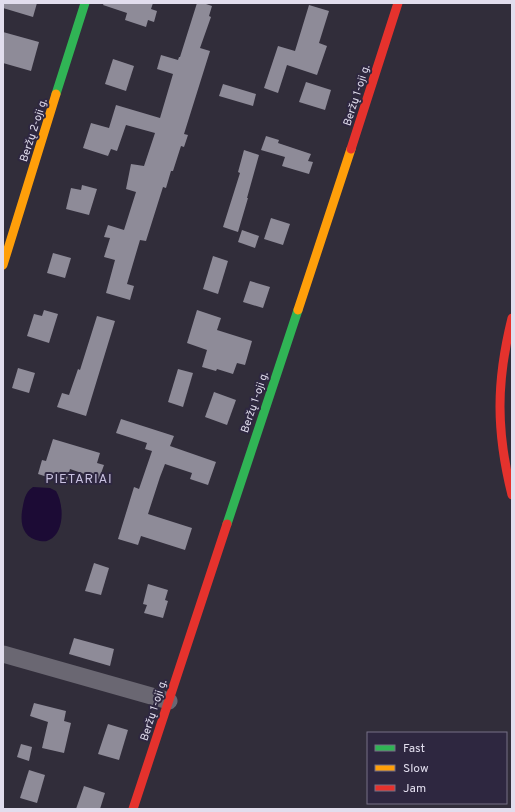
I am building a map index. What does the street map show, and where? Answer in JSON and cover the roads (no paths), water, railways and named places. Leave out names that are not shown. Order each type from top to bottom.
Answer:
[{"type":"street","name":"Beržų 2-oji g.","points":[[3,265],[86,3]]},
{"type":"street","name":"Beržų 1-oji g.","points":[[133,809],[398,3]]},
{"type":"street","points":[[512,318],[502,365],[499,392],[501,446],[512,495]]},
{"type":"street","points":[[3,654],[169,701]]},
{"type":"district","name":"PIETARIAI","points":[[79,478]]}]
